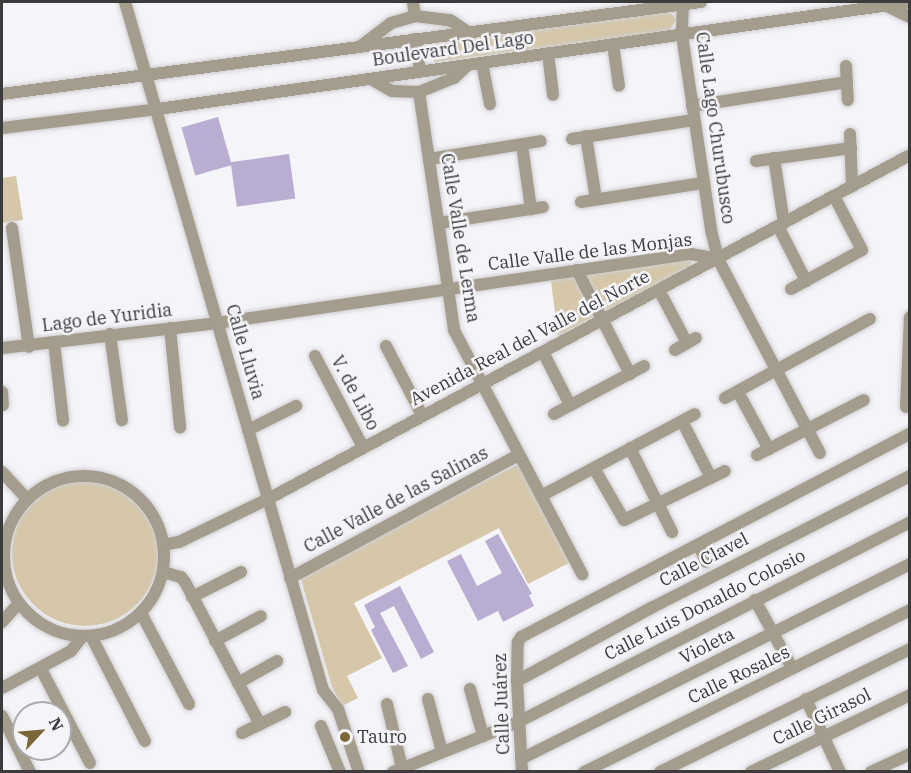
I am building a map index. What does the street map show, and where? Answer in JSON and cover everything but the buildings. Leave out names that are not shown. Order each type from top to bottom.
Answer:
[{"type":"street","name":"Calle Lluvia","points":[[125,2],[158,109],[323,690],[338,709],[360,771]]},
{"type":"street","points":[[413,2],[415,16]]},
{"type":"street","name":"Boulevard Del Lago","points":[[2,94],[701,2]]},
{"type":"street","name":"Boulevard Del Lago","points":[[2,128],[158,109],[909,2]]},
{"type":"street","name":"Calle Lago Churubusco","points":[[683,3],[682,35],[703,183],[718,259],[820,453]]},
{"type":"street","points":[[887,6],[909,17]]},
{"type":"street","points":[[361,47],[391,23],[415,16],[450,20],[468,32]]},
{"type":"street","points":[[415,39],[420,72]]},
{"type":"street","points":[[613,44],[618,86]]},
{"type":"street","points":[[548,53],[554,95]]},
{"type":"street","points":[[482,63],[490,104]]},
{"type":"street","points":[[371,79],[392,91],[419,92],[454,78],[467,65]]},
{"type":"street","points":[[846,66],[848,100]]},
{"type":"street","points":[[692,106],[847,82]]},
{"type":"street","name":"Calle Valle de Lerma","points":[[419,92],[454,330],[582,574]]},
{"type":"street","points":[[572,139],[694,120]]},
{"type":"street","points":[[850,134],[852,186]]},
{"type":"street","points":[[586,136],[596,199]]},
{"type":"street","points":[[429,159],[541,141]]},
{"type":"street","points":[[439,223],[537,208],[522,145]]},
{"type":"street","points":[[756,160],[851,148]]},
{"type":"street","name":"Avenida Real del Valle del Norte","points":[[163,545],[180,542],[268,499],[909,155]]},
{"type":"street","points":[[774,158],[781,225],[806,282]]},
{"type":"street","points":[[581,202],[703,183]]},
{"type":"street","points":[[791,289],[862,250],[834,196]]},
{"type":"street","points":[[12,228],[29,347]]},
{"type":"street","name":"Calle Valle de las Monjas","points":[[217,323],[691,254],[718,259]]},
{"type":"street","points":[[577,270],[630,374]]},
{"type":"street","points":[[659,290],[686,344]]},
{"type":"street","points":[[906,407],[909,317]]},
{"type":"street","points":[[725,398],[870,318]]},
{"type":"street","name":"Lago de Yuridia","points":[[2,348],[29,347],[110,334],[217,323]]},
{"type":"street","points":[[170,328],[180,428]]},
{"type":"street","points":[[110,334],[122,420]]},
{"type":"street","points":[[54,342],[63,420]]},
{"type":"street","points":[[386,346],[422,415]]},
{"type":"street","points":[[543,352],[570,405]]},
{"type":"street","name":"V. de Libo","points":[[314,356],[363,447]]},
{"type":"street","points":[[554,414],[644,366]]},
{"type":"street","points":[[738,392],[769,449]]},
{"type":"street","points":[[757,455],[864,400]]},
{"type":"street","points":[[248,430],[295,406]]},
{"type":"street","points":[[541,496],[695,414]]},
{"type":"street","points":[[682,421],[711,478]]},
{"type":"street","points":[[706,562],[699,545],[909,434]]},
{"type":"street","points":[[630,448],[672,532]]},
{"type":"street","name":"Calle Valle de las Salinas","points":[[291,578],[518,455]]},
{"type":"street","points":[[594,468],[624,520],[725,471]]},
{"type":"street","points":[[81,475],[100,477],[119,484],[136,495],[149,510],[159,527],[163,545],[163,572],[155,594],[141,613],[118,629],[87,637],[67,635],[47,627],[19,603],[8,584],[3,563],[6,535],[11,522],[27,499],[43,486],[61,478],[81,475]]},
{"type":"street","points":[[3,476],[27,499]]},
{"type":"street","name":"Calle Clavel","points":[[517,681],[651,608],[909,476]]},
{"type":"street","name":"Calle Luis Donaldo Colosio","points":[[398,770],[518,722],[909,522]]},
{"type":"street","name":"Calle Juárez","points":[[522,765],[517,681],[518,642],[521,637],[699,545]]},
{"type":"street","name":"Violeta","points":[[522,765],[909,564]]},
{"type":"street","points":[[163,572],[181,577],[260,724]]},
{"type":"street","points":[[192,597],[241,572]]},
{"type":"street","points":[[755,600],[775,632],[792,668]]},
{"type":"street","points":[[2,622],[19,603]]},
{"type":"street","name":"Calle Rosales","points":[[584,771],[909,610]]},
{"type":"street","points":[[141,613],[189,704]]},
{"type":"street","points":[[216,641],[261,616]]},
{"type":"street","points":[[2,688],[71,651],[87,637]]},
{"type":"street","points":[[87,637],[145,741]]},
{"type":"street","points":[[660,771],[909,649]]},
{"type":"street","points":[[238,683],[277,662]]},
{"type":"street","points":[[41,669],[90,763]]},
{"type":"street","points":[[470,689],[483,736]]},
{"type":"street","name":"Calle Girasol","points":[[751,771],[909,695]]},
{"type":"street","points":[[428,699],[442,752]]},
{"type":"street","points":[[806,699],[840,771]]},
{"type":"street","points":[[387,705],[398,770]]},
{"type":"street","points":[[242,733],[285,712]]},
{"type":"street","points":[[2,716],[30,771]]},
{"type":"street","points":[[321,726],[340,771]]},
{"type":"street","points":[[871,771],[909,754]]},
{"type":"shaded area","points":[[668,11],[677,19],[669,31],[435,62],[429,56],[432,47],[439,44]]},
{"type":"shaded area","points":[[16,176],[23,220],[2,223],[2,178]]},
{"type":"shaded area","points":[[692,260],[690,267],[603,313],[583,274]]},
{"type":"shaded area","points":[[575,275],[595,316],[558,336],[551,281]]},
{"type":"shaded area","points":[[518,464],[569,563],[528,584],[499,528],[354,603],[382,658],[347,676],[358,698],[342,706],[332,687],[300,576]]},
{"type":"shaded area","points":[[85,480],[113,486],[137,501],[152,525],[158,553],[152,581],[137,605],[113,620],[85,626],[57,620],[33,605],[18,581],[12,553],[18,525],[33,501],[57,486]]},
{"type":"place","name":"Tauro","points":[[345,737]]}]
